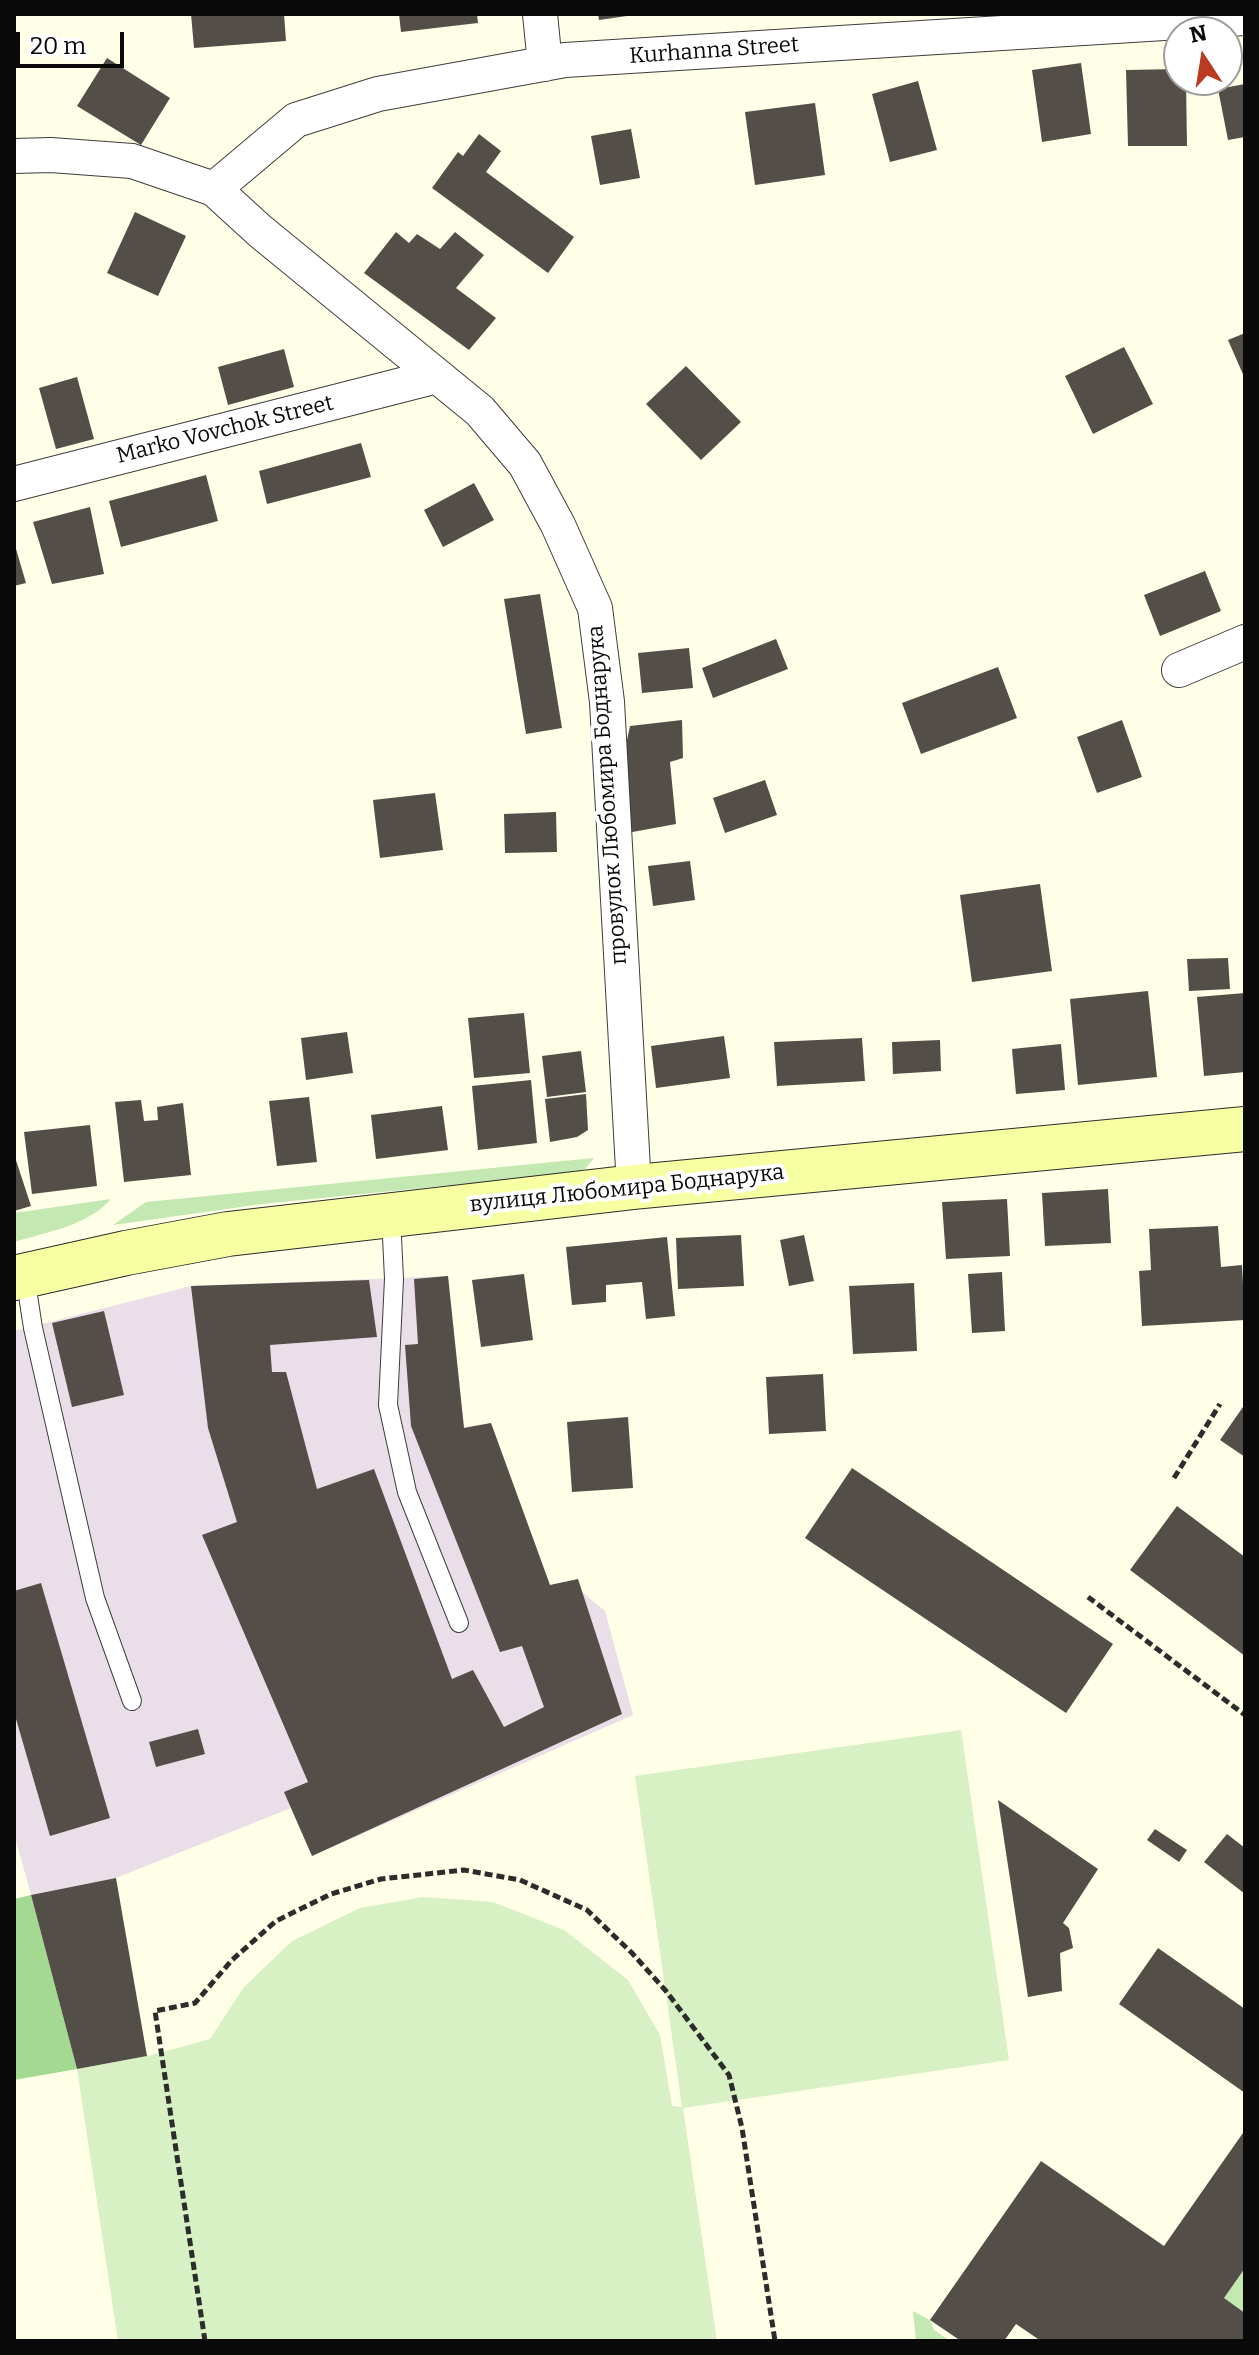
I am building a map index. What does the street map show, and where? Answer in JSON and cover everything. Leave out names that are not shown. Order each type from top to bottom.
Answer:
[{"type":"street","points":[[540,14],[545,64]]},
{"type":"street","name":"Kurhanna Street","points":[[214,189],[296,120],[378,94],[565,60],[1245,18]]},
{"type":"street","name":"провулок Любомира Боднарука","points":[[14,156],[51,155],[132,161],[214,189],[260,231],[480,411],[525,464],[558,525],[595,608],[607,702],[634,1187]]},
{"type":"street","name":"Marko Vovchok Street","points":[[14,484],[437,376]]},
{"type":"street","points":[[1179,670],[1245,642]]},
{"type":"street","name":"вулиця Любомира Боднарука","points":[[19,1277],[228,1234],[634,1187],[1245,1129]]},
{"type":"lane","points":[[391,1216],[394,1279],[388,1405],[407,1492],[459,1623]]},
{"type":"lane","points":[[19,1277],[95,1598],[132,1701]]},
{"type":"path","points":[[1174,1478],[1220,1404]]},
{"type":"path","points":[[1088,1597],[1245,1715]]},
{"type":"path","points":[[205,2341],[155,2011],[195,2003],[232,1960],[276,1921],[331,1894],[381,1879],[464,1870],[520,1880],[587,1910],[666,1991],[729,2075],[742,2128],[775,2341]]},
{"type":"shaded area","points":[[448,1276],[464,1427],[491,1423],[550,1585],[578,1579],[582,1592],[605,1611],[633,1715],[312,1856],[291,1808],[116,1878],[31,1895],[14,1833],[14,1331],[191,1286]]},
{"type":"green space","points":[[594,1158],[585,1169],[572,1173],[262,1204],[113,1225],[146,1202]]},
{"type":"green space","points":[[111,1199],[78,1222],[14,1242],[14,1213]]},
{"type":"green space","points":[[961,1730],[1009,2060],[683,2108],[717,2341],[118,2341],[77,2069],[152,2055],[210,2039],[244,1987],[292,1941],[360,1908],[423,1897],[493,1902],[564,1930],[628,1980],[660,2035],[672,2106],[682,2107],[635,1776]]},
{"type":"green space","points":[[31,1895],[77,2069],[14,2080],[14,1899]]},
{"type":"green space","points":[[1245,2268],[1245,2311],[1244,2312],[1224,2298]]},
{"type":"green space","points":[[913,2311],[930,2320],[934,2330],[950,2341],[916,2341]]},
{"type":"building","points":[[191,14],[284,14],[286,41],[194,48]]},
{"type":"building","points":[[399,14],[477,14],[478,23],[401,32]]},
{"type":"building","points":[[598,14],[627,14],[627,16],[599,20]]},
{"type":"building","points":[[107,58],[170,98],[141,145],[77,106]]},
{"type":"building","points":[[1081,63],[1091,134],[1042,142],[1032,70]]},
{"type":"building","points":[[1163,69],[1163,96],[1186,96],[1187,146],[1128,146],[1126,70]]},
{"type":"building","points":[[918,81],[937,150],[890,162],[872,94]]},
{"type":"building","points":[[1243,84],[1245,137],[1228,140],[1219,96],[1243,96]]},
{"type":"building","points":[[815,103],[825,175],[755,185],[745,112]]},
{"type":"building","points":[[631,129],[640,178],[600,185],[591,136]]},
{"type":"building","points":[[479,134],[501,151],[486,172],[574,237],[548,273],[432,188],[458,152],[463,156]]},
{"type":"building","points":[[135,212],[186,236],[158,296],[107,273]]},
{"type":"building","points":[[396,232],[409,243],[417,234],[440,249],[455,232],[484,255],[456,288],[496,318],[469,350],[364,273]]},
{"type":"building","points":[[1245,333],[1245,379],[1228,340]]},
{"type":"building","points":[[1124,347],[1153,404],[1093,434],[1065,376]]},
{"type":"building","points":[[284,349],[294,387],[228,405],[218,367]]},
{"type":"building","points":[[686,366],[741,422],[701,460],[646,404]]},
{"type":"building","points":[[77,377],[94,439],[56,449],[39,388]]},
{"type":"building","points":[[361,443],[371,477],[267,504],[259,471]]},
{"type":"building","points":[[206,475],[218,521],[121,547],[109,501]]},
{"type":"building","points":[[474,483],[494,520],[443,547],[424,510]]},
{"type":"building","points":[[90,507],[104,574],[52,584],[33,522]]},
{"type":"building","points":[[14,542],[26,583],[14,586]]},
{"type":"building","points":[[1205,571],[1221,611],[1160,636],[1144,595]]},
{"type":"building","points":[[540,594],[562,728],[526,734],[504,599]]},
{"type":"building","points":[[776,639],[788,669],[713,698],[702,668]]},
{"type":"building","points":[[689,648],[693,688],[642,693],[638,653]]},
{"type":"building","points":[[998,667],[1017,718],[921,754],[902,703]]},
{"type":"building","points":[[682,720],[683,758],[670,762],[676,824],[627,833],[623,759],[630,726]]},
{"type":"building","points":[[1122,720],[1142,777],[1097,793],[1077,737]]},
{"type":"building","points":[[765,780],[777,815],[725,833],[713,798]]},
{"type":"building","points":[[435,793],[443,850],[380,858],[373,800]]},
{"type":"building","points":[[556,812],[557,852],[505,853],[504,814]]},
{"type":"building","points":[[690,861],[695,900],[653,906],[648,866]]},
{"type":"building","points":[[1040,884],[1052,971],[972,982],[960,895]]},
{"type":"building","points":[[1228,958],[1230,989],[1189,991],[1187,959]]},
{"type":"building","points":[[1148,991],[1157,1077],[1078,1085],[1070,999]]},
{"type":"building","points":[[1245,993],[1245,1072],[1204,1076],[1197,997]]},
{"type":"building","points":[[524,1013],[530,1073],[474,1078],[468,1018]]},
{"type":"building","points":[[347,1032],[353,1073],[306,1080],[301,1038]]},
{"type":"building","points":[[724,1036],[730,1078],[656,1088],[651,1046]]},
{"type":"building","points":[[862,1038],[865,1081],[777,1086],[774,1042]]},
{"type":"building","points":[[940,1040],[941,1071],[893,1074],[892,1042]]},
{"type":"building","points":[[1061,1044],[1065,1090],[1016,1094],[1012,1049]]},
{"type":"building","points":[[581,1051],[586,1092],[547,1097],[542,1056]]},
{"type":"building","points":[[531,1080],[537,1143],[478,1150],[472,1086]]},
{"type":"building","points":[[586,1094],[588,1130],[577,1137],[550,1142],[545,1099]]},
{"type":"building","points":[[309,1097],[317,1162],[277,1166],[269,1101]]},
{"type":"building","points":[[141,1100],[144,1121],[158,1120],[157,1107],[183,1103],[191,1175],[124,1182],[115,1102]]},
{"type":"building","points":[[442,1106],[448,1150],[376,1159],[371,1115]]},
{"type":"building","points":[[90,1125],[97,1186],[32,1194],[24,1132]]},
{"type":"building","points":[[14,1154],[31,1206],[14,1211]]},
{"type":"building","points":[[1108,1189],[1111,1243],[1045,1246],[1042,1193]]},
{"type":"building","points":[[1007,1199],[1010,1256],[946,1259],[942,1202]]},
{"type":"building","points":[[1218,1226],[1221,1267],[1242,1265],[1245,1320],[1142,1326],[1139,1271],[1151,1270],[1149,1229]]},
{"type":"building","points":[[741,1235],[744,1286],[678,1289],[676,1238]]},
{"type":"building","points":[[804,1235],[814,1281],[789,1286],[780,1240]]},
{"type":"building","points":[[667,1237],[675,1316],[646,1319],[642,1282],[606,1285],[606,1302],[572,1305],[566,1247]]},
{"type":"building","points":[[1002,1272],[1005,1331],[972,1333],[968,1274]]},
{"type":"building","points":[[524,1274],[533,1340],[481,1347],[472,1280]]},
{"type":"building","points":[[448,1276],[464,1428],[491,1423],[550,1585],[578,1579],[622,1714],[312,1856],[284,1792],[308,1782],[202,1535],[237,1522],[208,1428],[191,1286],[369,1280],[377,1337],[270,1345],[272,1372],[286,1372],[317,1489],[374,1469],[452,1679],[473,1670],[504,1727],[544,1707],[522,1646],[500,1652],[411,1426],[405,1345],[418,1344],[414,1279]]},
{"type":"building","points":[[914,1283],[917,1351],[853,1354],[849,1286]]},
{"type":"building","points":[[104,1311],[124,1395],[72,1407],[52,1323]]},
{"type":"building","points":[[823,1374],[826,1431],[769,1434],[766,1377]]},
{"type":"building","points":[[1245,1404],[1245,1457],[1220,1440]]},
{"type":"building","points":[[628,1417],[633,1488],[572,1492],[567,1422]]},
{"type":"building","points":[[852,1468],[1113,1644],[1066,1713],[805,1538]]},
{"type":"building","points":[[1177,1506],[1245,1557],[1245,1656],[1130,1570]]},
{"type":"building","points":[[41,1583],[110,1818],[50,1836],[14,1712],[14,1591]]},
{"type":"building","points":[[198,1729],[205,1754],[156,1767],[149,1742]]},
{"type":"building","points":[[998,1800],[1098,1869],[1063,1923],[1069,1928],[1073,1948],[1060,1953],[1062,1991],[1028,1997]]},
{"type":"building","points":[[1155,1829],[1187,1850],[1179,1862],[1147,1840]]},
{"type":"building","points":[[1227,1834],[1245,1848],[1245,1894],[1204,1862]]},
{"type":"building","points":[[116,1878],[147,2056],[77,2069],[31,1895]]},
{"type":"building","points":[[1158,1948],[1245,2009],[1245,2093],[1119,2004]]},
{"type":"building","points":[[1245,2130],[1245,2268],[1224,2298],[1245,2313],[1245,2341],[1041,2341],[1016,2324],[1004,2341],[961,2341],[930,2320],[1041,2161],[1164,2246]]}]
